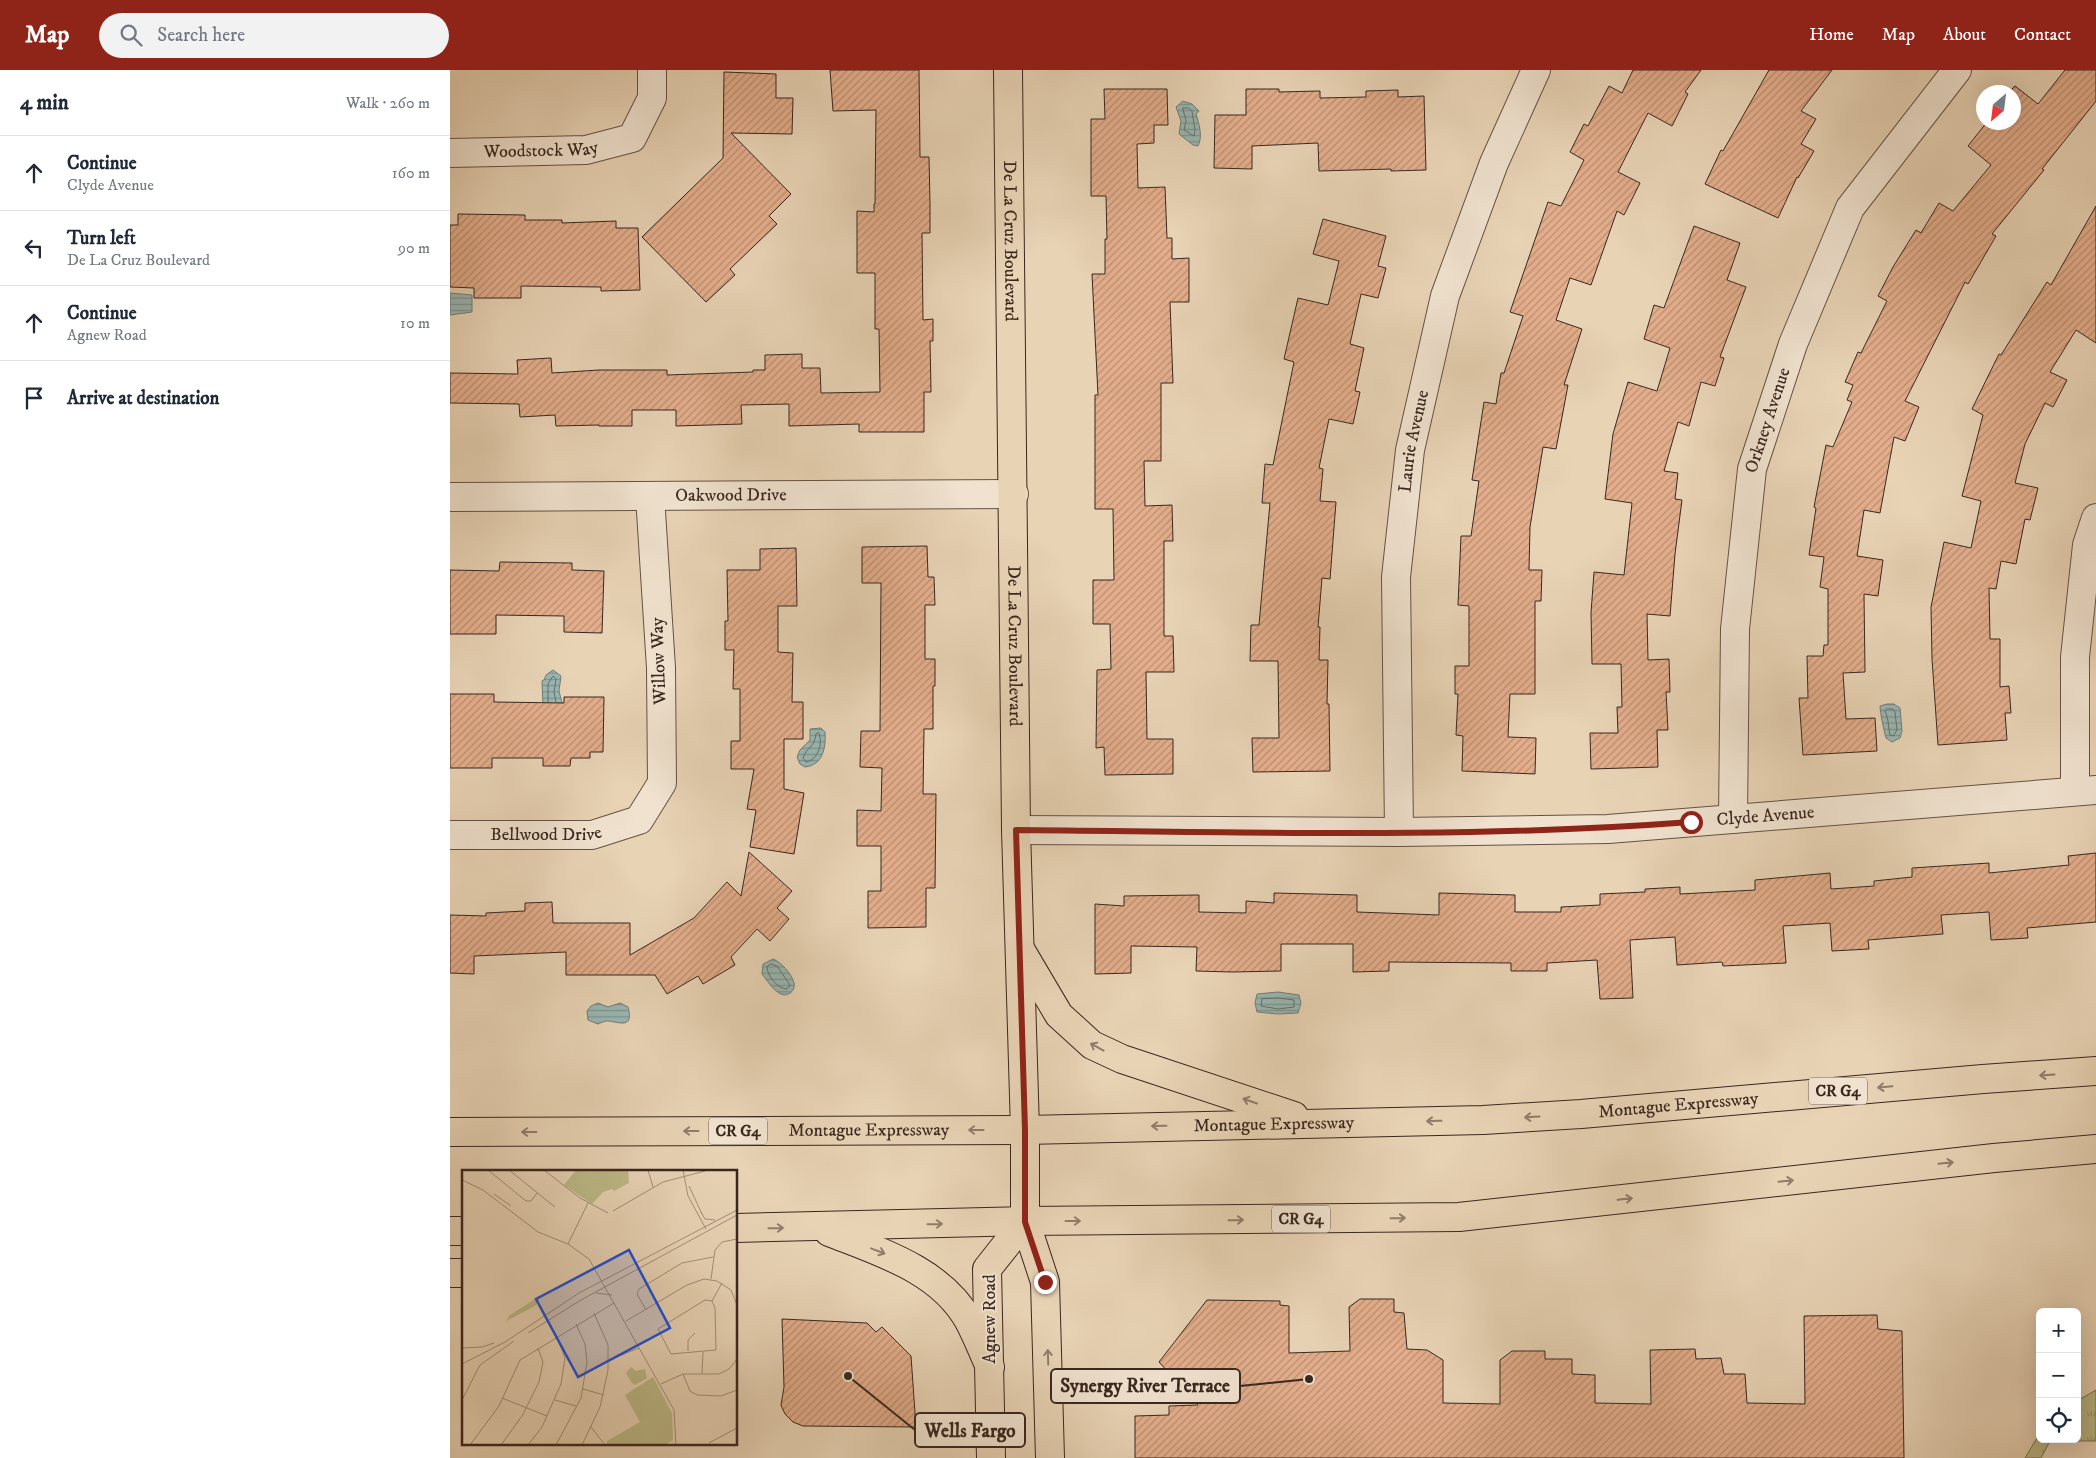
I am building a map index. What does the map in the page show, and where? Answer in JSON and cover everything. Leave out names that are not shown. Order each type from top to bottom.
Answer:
[{"type":"main road","name":"De La Cruz Boulevard","points":[[1008,70],[1014,494],[1016,830],[1025,1130],[1025,1222]]},
{"type":"main road","points":[[1020,950],[1059,1015],[1092,1045],[1122,1059],[1312,1122]]},
{"type":"main road","name":"Montague Expressway","points":[[450,1132],[1025,1130],[1312,1122],[1482,1120],[1581,1114],[1983,1079],[2096,1072]]},
{"type":"main road","name":"CR G4","points":[[738,1228],[1025,1222],[1459,1217],[1984,1159],[2096,1149]]},
{"type":"main road","points":[[1025,1222],[1045,1282],[1050,1458]]},
{"type":"main road","name":"Agnew Road","points":[[991,1458],[987,1269],[1025,1222]]},
{"type":"main road","points":[[816,1227],[897,1258],[944,1288],[969,1320],[990,1367]]},
{"type":"street","name":"Woodstock Way","points":[[450,153],[586,150],[632,138],[652,98],[652,70]]},
{"type":"street","name":"Laurie Avenue","points":[[1399,832],[1396,576],[1410,450],[1445,296],[1494,163],[1536,70]]},
{"type":"street","name":"Orkney Avenue","points":[[1733,819],[1734,629],[1752,469],[1793,344],[1850,208],[1956,70]]},
{"type":"street","name":"Oakwood Drive","points":[[450,497],[1014,494]]},
{"type":"street","name":"Willow Way","points":[[639,820],[662,783],[661,668],[650,496]]},
{"type":"street","points":[[2086,790],[2075,657],[2087,545],[2096,518]]},
{"type":"street","name":"Clyde Avenue","points":[[1016,830],[1399,832],[1608,828],[2086,790]]},
{"type":"street","name":"Bellwood Drive","points":[[450,835],[592,835],[639,820]]},
{"type":"green space","points":[[2096,1390],[2096,1441],[2081,1441],[2081,1399]]},
{"type":"green space","points":[[2036,1440],[2036,1443],[2049,1443],[2041,1458],[2025,1458]]},
{"type":"water","points":[[1183,101],[1192,104],[1199,111],[1196,114],[1200,134],[1198,146],[1193,145],[1179,134],[1181,121],[1176,107]]},
{"type":"water","points":[[450,293],[472,295],[472,312],[450,315]]},
{"type":"water","points":[[553,670],[561,676],[559,691],[562,703],[543,706],[542,681]]},
{"type":"water","points":[[1894,704],[1900,708],[1902,731],[1900,738],[1892,742],[1886,738],[1880,706]]},
{"type":"water","points":[[821,728],[825,732],[825,744],[822,755],[816,763],[805,767],[800,764],[797,757],[800,750],[810,740],[810,729]]},
{"type":"water","points":[[773,959],[786,969],[793,980],[794,986],[790,993],[785,995],[776,991],[762,974],[763,964]]},
{"type":"water","points":[[1278,992],[1299,995],[1301,1003],[1298,1013],[1257,1012],[1255,1003],[1257,994]]},
{"type":"water","points":[[598,1003],[608,1007],[620,1003],[628,1007],[629,1020],[623,1023],[606,1021],[598,1024],[588,1020],[587,1011],[591,1006]]},
{"type":"building","points":[[830,70],[919,70],[920,157],[929,157],[930,204],[930,233],[922,233],[923,320],[933,319],[933,341],[930,341],[931,392],[924,392],[924,432],[859,432],[859,424],[789,426],[789,404],[741,405],[742,424],[676,426],[676,410],[632,410],[632,426],[556,426],[555,415],[520,417],[519,404],[450,403],[450,373],[518,374],[517,360],[551,358],[552,373],[599,370],[667,370],[667,375],[753,372],[753,370],[765,370],[765,355],[802,354],[802,368],[820,368],[821,393],[880,392],[879,329],[875,329],[875,273],[857,273],[857,211],[874,212],[875,204],[876,110],[833,111]]},
{"type":"building","points":[[1633,70],[1701,70],[1685,92],[1688,94],[1672,126],[1648,113],[1618,172],[1640,183],[1624,215],[1617,211],[1591,285],[1570,278],[1556,320],[1582,329],[1564,385],[1568,385],[1556,449],[1543,447],[1530,527],[1529,570],[1542,570],[1541,601],[1535,601],[1535,694],[1510,694],[1508,737],[1536,738],[1535,774],[1462,771],[1463,736],[1456,735],[1458,694],[1455,694],[1455,666],[1469,666],[1469,606],[1458,605],[1461,536],[1471,536],[1479,481],[1472,480],[1484,402],[1496,404],[1501,373],[1504,373],[1523,316],[1510,312],[1548,202],[1561,206],[1584,160],[1570,152],[1584,124],[1588,126],[1609,86],[1622,93]]},
{"type":"building","points":[[1769,70],[1832,70],[1801,111],[1816,119],[1801,144],[1814,151],[1797,177],[1778,218],[1705,184],[1721,150],[1723,151]]},
{"type":"building","points":[[2065,70],[2096,70],[2096,101],[2042,169],[2044,170],[1992,234],[1996,236],[1968,284],[1965,282],[1905,401],[1919,407],[1905,441],[1894,437],[1880,513],[1864,510],[1857,556],[1883,560],[1878,596],[1864,594],[1865,672],[1843,673],[1846,719],[1875,718],[1877,751],[1803,755],[1799,698],[1808,698],[1807,656],[1823,656],[1824,645],[1828,645],[1828,589],[1820,587],[1824,557],[1809,555],[1816,508],[1814,507],[1826,445],[1833,447],[1852,402],[1847,400],[1853,385],[1845,382],[1858,352],[1861,353],[1887,301],[1878,296],[1916,230],[1921,233],[1939,203],[1953,211],[1991,165],[1968,146],[1981,130],[2021,130],[2021,91],[2038,104]]},
{"type":"building","points":[[724,72],[776,74],[776,98],[793,98],[792,134],[731,133],[791,194],[769,216],[777,224],[730,269],[735,275],[706,302],[642,237],[723,158]]},
{"type":"building","points":[[1104,89],[1167,89],[1168,125],[1154,125],[1154,143],[1137,144],[1138,188],[1165,187],[1167,238],[1172,238],[1172,259],[1189,258],[1189,302],[1170,302],[1173,383],[1161,383],[1161,461],[1144,461],[1145,506],[1172,505],[1173,541],[1164,541],[1164,636],[1173,636],[1174,672],[1146,672],[1147,739],[1173,739],[1173,774],[1105,775],[1104,747],[1096,748],[1097,670],[1111,669],[1110,624],[1093,624],[1093,580],[1114,580],[1113,509],[1095,509],[1095,395],[1098,395],[1092,274],[1105,274],[1105,239],[1107,239],[1106,196],[1091,196],[1091,119],[1105,119]]},
{"type":"building","points":[[1246,89],[1279,89],[1279,92],[1320,91],[1320,98],[1366,97],[1366,91],[1398,90],[1398,97],[1424,96],[1426,170],[1319,171],[1318,143],[1252,146],[1252,169],[1214,168],[1215,115],[1246,115]]},
{"type":"building","points":[[2096,206],[2096,343],[2076,330],[2050,372],[2067,380],[2053,407],[2045,403],[2025,444],[2015,483],[2038,488],[2030,520],[2025,519],[2016,564],[2001,561],[1996,589],[1989,588],[1990,639],[2000,639],[2000,687],[2009,686],[2011,713],[2005,713],[2007,740],[1938,745],[1932,659],[1931,607],[1944,542],[1971,548],[1981,501],[1962,496],[1983,415],[1972,409],[1999,354],[2001,355],[2047,282],[2051,285]]},
{"type":"building","points":[[458,214],[525,215],[525,220],[562,220],[562,223],[616,221],[616,228],[638,228],[640,290],[601,291],[601,287],[521,286],[521,298],[474,298],[474,288],[450,287],[450,225],[458,225]]},
{"type":"building","points":[[1323,219],[1386,236],[1378,266],[1386,268],[1378,298],[1361,294],[1350,344],[1364,348],[1355,391],[1360,392],[1353,424],[1329,419],[1319,468],[1323,469],[1320,501],[1336,502],[1330,579],[1322,578],[1318,627],[1320,627],[1319,660],[1328,660],[1327,704],[1329,704],[1330,771],[1253,772],[1252,738],[1279,738],[1278,661],[1250,661],[1251,625],[1259,625],[1270,503],[1262,503],[1265,464],[1273,465],[1294,362],[1284,359],[1298,298],[1328,305],[1339,261],[1313,254]]},
{"type":"building","points":[[1694,226],[1740,243],[1727,280],[1746,287],[1720,357],[1724,358],[1715,386],[1701,382],[1689,426],[1678,422],[1664,471],[1678,473],[1675,499],[1682,500],[1670,616],[1647,614],[1648,660],[1669,659],[1670,692],[1666,692],[1668,730],[1657,730],[1658,767],[1591,769],[1590,733],[1618,733],[1617,707],[1622,707],[1621,664],[1592,664],[1591,613],[1594,572],[1624,575],[1632,503],[1605,499],[1613,434],[1628,382],[1657,391],[1670,348],[1644,339],[1654,305],[1664,308]]},
{"type":"building","points":[[927,546],[928,577],[934,577],[935,605],[925,605],[925,659],[935,659],[935,686],[933,686],[933,729],[924,729],[923,794],[936,794],[935,888],[926,888],[926,927],[868,928],[868,891],[881,891],[881,846],[857,846],[857,810],[881,811],[882,768],[860,767],[861,731],[880,731],[881,583],[862,583],[862,547]]},
{"type":"building","points":[[796,548],[797,606],[778,606],[778,652],[793,653],[792,702],[803,702],[803,739],[784,739],[784,789],[804,793],[794,854],[750,847],[756,810],[747,809],[754,769],[731,769],[731,741],[740,741],[740,689],[733,689],[734,650],[725,650],[725,621],[728,621],[727,570],[760,570],[760,549]]},
{"type":"building","points":[[500,562],[572,563],[572,570],[604,571],[602,633],[564,632],[564,616],[496,615],[496,634],[450,634],[450,570],[499,571]]},
{"type":"building","points":[[450,694],[494,694],[494,702],[564,703],[564,697],[604,697],[603,752],[590,752],[590,758],[571,758],[570,766],[543,766],[543,758],[492,758],[492,768],[450,768]]},
{"type":"building","points":[[749,852],[792,891],[777,908],[789,919],[770,941],[757,929],[731,957],[735,965],[703,984],[698,976],[667,994],[655,975],[566,975],[566,952],[474,956],[474,974],[450,973],[450,915],[486,916],[486,913],[525,911],[525,903],[552,902],[553,923],[630,923],[630,955],[694,918],[727,882],[741,896]]},
{"type":"building","points":[[2096,853],[2096,922],[2027,928],[2028,938],[1991,940],[1989,912],[1941,915],[1943,934],[1868,940],[1869,949],[1832,951],[1830,923],[1783,926],[1786,963],[1723,966],[1722,962],[1677,965],[1675,937],[1630,940],[1633,998],[1600,999],[1597,960],[1547,963],[1547,971],[1511,971],[1511,963],[1389,962],[1389,971],[1353,972],[1353,944],[1281,944],[1281,971],[1232,972],[1196,971],[1197,947],[1131,946],[1131,973],[1095,974],[1095,904],[1124,906],[1124,896],[1199,895],[1199,912],[1246,913],[1246,901],[1274,903],[1274,893],[1357,895],[1357,912],[1439,915],[1439,893],[1515,895],[1515,912],[1561,912],[1561,907],[1600,905],[1600,894],[1645,892],[1645,889],[1680,887],[1680,894],[1755,890],[1755,880],[1830,873],[1831,889],[1874,886],[1874,881],[1912,877],[1912,868],[1989,863],[1989,873],[2069,865],[2068,856]]},
{"type":"building","points":[[1360,1299],[1394,1299],[1394,1312],[1404,1313],[1407,1349],[1427,1350],[1443,1360],[1443,1403],[1500,1404],[1500,1360],[1512,1351],[1545,1351],[1545,1359],[1572,1359],[1572,1374],[1595,1375],[1595,1403],[1651,1404],[1650,1350],[1695,1349],[1696,1359],[1721,1358],[1724,1374],[1745,1374],[1747,1403],[1805,1404],[1804,1316],[1877,1315],[1878,1329],[1902,1331],[1904,1458],[1135,1458],[1135,1416],[1169,1415],[1169,1406],[1198,1405],[1159,1362],[1207,1300],[1280,1301],[1280,1305],[1289,1306],[1289,1353],[1350,1351],[1349,1307]]},
{"type":"building","points":[[782,1319],[867,1323],[876,1332],[882,1327],[911,1356],[916,1427],[803,1426],[793,1422],[785,1414],[781,1405],[784,1387]]},
{"type":"place","name":"Wells Fargo","points":[[848,1376]]},
{"type":"place","name":"Synergy River Terrace","points":[[1309,1379]]},
{"type":"route","points":[[1045,1282],[1025,1222],[1025,1130],[1016,830],[1399,832],[1608,828],[1691,822]]}]
